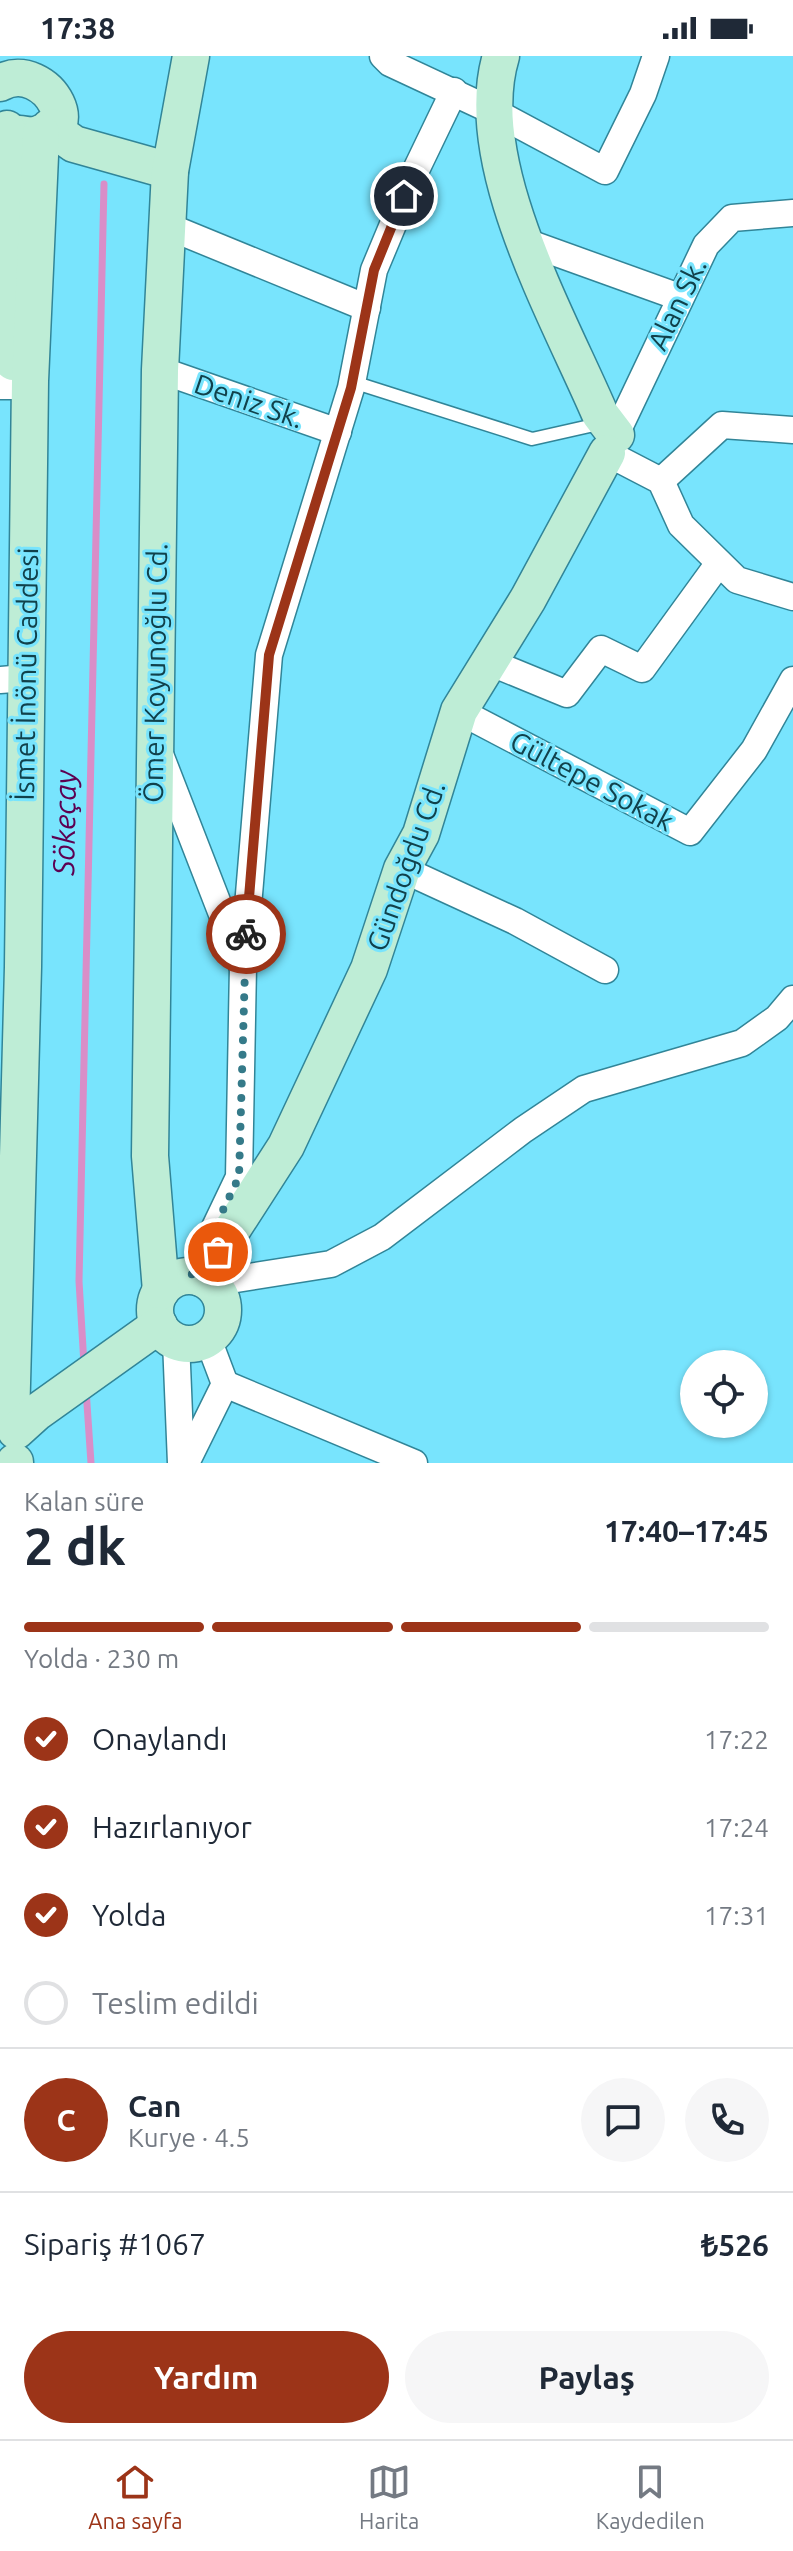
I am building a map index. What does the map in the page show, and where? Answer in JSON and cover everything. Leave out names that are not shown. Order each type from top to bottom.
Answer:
[{"type":"street","name":"Ömer Koyunoğlu Cd.","points":[[180,1310],[150,1156],[153,738],[160,370],[170,171],[191,56]]},
{"type":"street","points":[[383,56],[390,63],[454,91],[605,171],[643,94],[656,56]]},
{"type":"street","points":[[501,56],[492,85],[496,139],[507,200],[610,437],[661,481],[681,525],[737,580],[793,597]]},
{"type":"street","points":[[18,67],[52,78],[61,98],[57,119],[25,127]]},
{"type":"street","points":[[184,1463],[180,1310],[239,1177],[243,966],[269,655],[353,382],[374,270],[415,172],[454,91]]},
{"type":"street","points":[[25,127],[170,171]]},
{"type":"street","points":[[15,1437],[6,680],[15,384],[9,309],[25,127]]},
{"type":"street","name":"Alan Sk.","points":[[610,437],[706,245],[732,218],[763,212],[793,213]]},
{"type":"street","points":[[167,226],[367,308]]},
{"type":"street","points":[[526,242],[679,297]]},
{"type":"street","name":"Deniz Sk.","points":[[160,370],[338,432]]},
{"type":"street","name":"İsmet İnönü Caddesi","points":[[11,966],[15,384]]},
{"type":"street","points":[[661,481],[722,425],[793,430]]},
{"type":"street","name":"Gündoğdu Cd.","points":[[15,1437],[180,1310],[286,1146],[369,969],[402,869],[421,834],[459,711],[528,599],[610,437]]},
{"type":"street","points":[[489,662],[567,694],[601,649],[642,669],[719,563]]},
{"type":"street","name":"Gültepe Sokak","points":[[459,711],[690,832],[754,750],[793,680]]},
{"type":"street","points":[[153,738],[243,966]]},
{"type":"street","points":[[402,869],[515,921],[605,970]]},
{"type":"street","points":[[0,1164],[11,966]]},
{"type":"street","points":[[180,1310],[331,1264],[382,1237],[523,1130],[584,1089],[742,1043],[777,1018],[793,999]]},
{"type":"street","points":[[180,1310],[225,1384],[414,1463]]},
{"type":"street","points":[[184,1463],[225,1384]]},
{"type":"lane","points":[[353,382],[532,439],[610,437]]},
{"type":"waterway","name":"Sökeçay","points":[[84,1365],[79,1281],[104,184]]},
{"type":"waterway","name":"Sökeçay","points":[[86,1389],[91,1463]]},
{"type":"way so far","points":[[218,1252],[201,1278],[191,1276],[239,1177],[246,934]]},
{"type":"route","points":[[246,934],[269,655],[351,388],[374,270],[404,196]]}]
